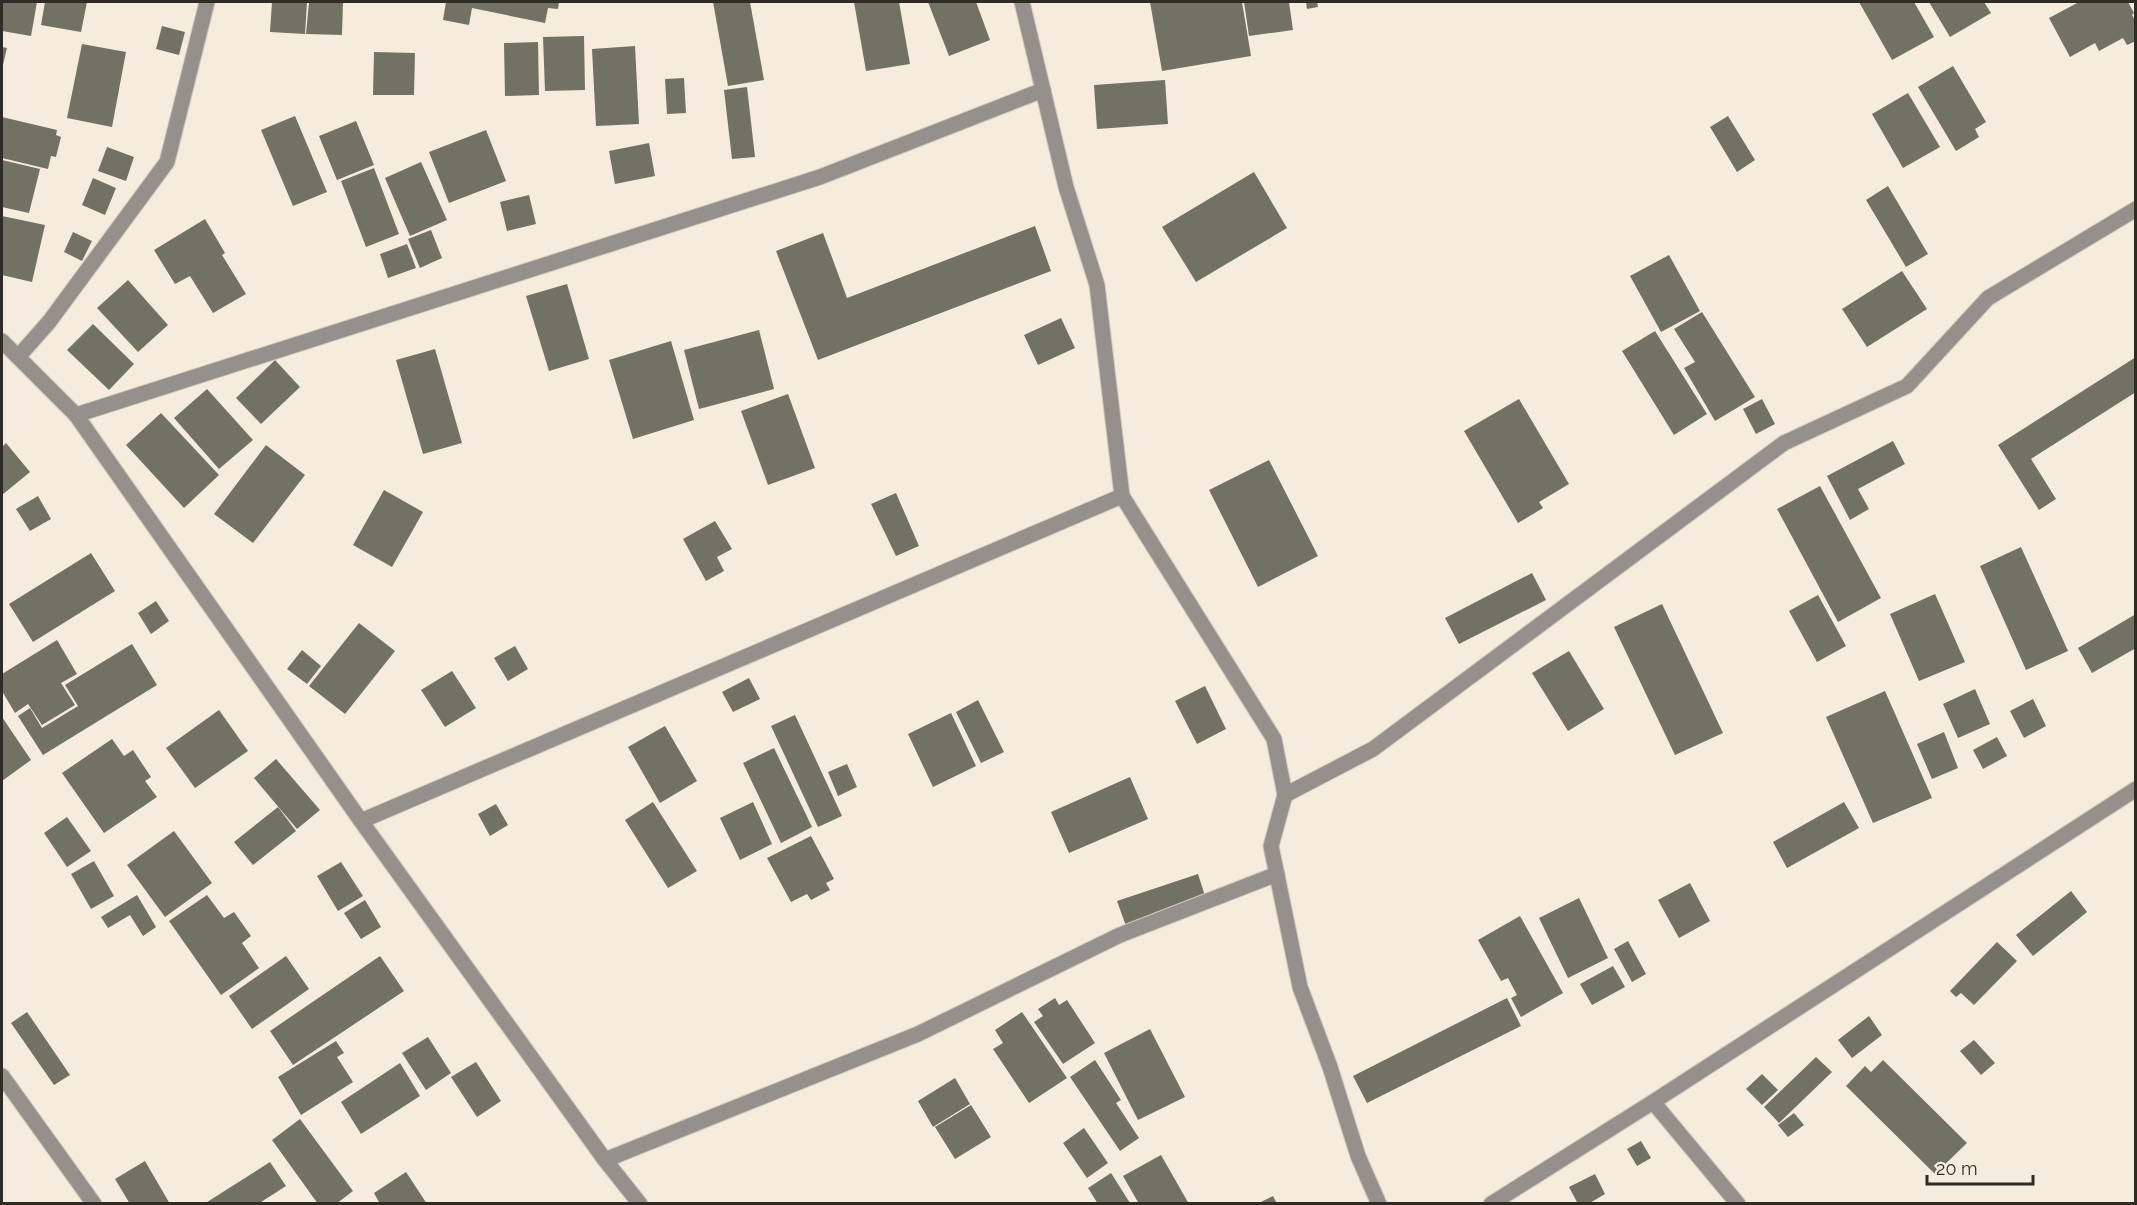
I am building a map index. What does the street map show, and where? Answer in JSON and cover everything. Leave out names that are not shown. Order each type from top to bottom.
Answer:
[{"type":"street","points":[[18,357],[49,322],[167,162],[207,2]]},
{"type":"street","points":[[1022,2],[1066,187],[1097,285],[1122,496],[1274,740],[1285,795],[1271,846],[1300,987],[1330,1067],[1358,1156],[1379,1203]]},
{"type":"street","points":[[76,415],[820,177],[1043,90]]},
{"type":"street","points":[[1285,795],[1373,749],[1784,443],[1907,386],[1988,298],[2136,209]]},
{"type":"street","points":[[2,340],[76,415],[361,820],[605,1160],[640,1203]]},
{"type":"street","points":[[361,820],[1122,496]]},
{"type":"street","points":[[1491,1203],[1653,1102],[2136,789]]},
{"type":"street","points":[[605,1160],[918,1034],[1120,935],[1277,874]]},
{"type":"street","points":[[2,1076],[94,1203]]},
{"type":"street","points":[[1653,1102],[1738,1203]]},
{"type":"building","points":[[2,2],[37,2],[31,36],[2,31]]},
{"type":"building","points":[[45,2],[87,2],[81,32],[41,25]]},
{"type":"building","points":[[272,2],[307,2],[305,34],[270,32]]},
{"type":"building","points":[[309,2],[343,2],[342,35],[306,34]]},
{"type":"building","points":[[446,2],[559,2],[558,9],[548,8],[545,23],[472,8],[469,25],[443,20]]},
{"type":"building","points":[[713,2],[750,2],[764,80],[728,86]]},
{"type":"building","points":[[854,2],[899,2],[910,64],[866,71]]},
{"type":"building","points":[[928,2],[976,2],[990,40],[949,56]]},
{"type":"building","points":[[1150,2],[1242,2],[1251,56],[1162,71]]},
{"type":"building","points":[[1244,2],[1289,2],[1293,30],[1249,36]]},
{"type":"building","points":[[1306,2],[1317,2],[1318,7],[1307,9]]},
{"type":"building","points":[[1859,2],[1914,2],[1934,37],[1892,60]]},
{"type":"building","points":[[1929,2],[1984,2],[1991,13],[1950,37]]},
{"type":"building","points":[[2079,2],[2128,2],[2136,22],[2136,41],[2127,45],[2123,38],[2099,51],[2095,43],[2070,57],[2049,18]]},
{"type":"building","points":[[162,26],[185,32],[179,55],[156,49]]},
{"type":"building","points":[[584,36],[585,90],[545,91],[543,37]]},
{"type":"building","points":[[538,42],[539,95],[505,96],[504,43]]},
{"type":"building","points":[[82,44],[126,52],[112,127],[67,118]]},
{"type":"building","points":[[635,46],[639,124],[596,126],[592,49]]},
{"type":"building","points":[[2,47],[7,48],[2,69]]},
{"type":"building","points":[[374,52],[415,53],[414,95],[373,95]]},
{"type":"building","points":[[1953,66],[1986,122],[1975,129],[1979,137],[1956,151],[1918,87]]},
{"type":"building","points":[[684,78],[686,113],[667,114],[665,79]]},
{"type":"building","points":[[1165,80],[1168,124],[1097,129],[1094,85]]},
{"type":"building","points":[[747,87],[755,157],[732,159],[724,90]]},
{"type":"building","points":[[1908,93],[1940,147],[1903,168],[1872,114]]},
{"type":"building","points":[[295,116],[327,192],[293,206],[261,130]]},
{"type":"building","points":[[1728,116],[1755,160],[1737,172],[1710,127]]},
{"type":"building","points":[[2,117],[57,130],[56,135],[61,137],[56,157],[51,156],[48,169],[2,158]]},
{"type":"building","points":[[356,121],[374,165],[337,180],[319,136]]},
{"type":"building","points":[[486,130],[506,181],[449,203],[429,152]]},
{"type":"building","points":[[649,143],[655,176],[615,184],[609,151]]},
{"type":"building","points":[[107,147],[134,157],[126,181],[98,171]]},
{"type":"building","points":[[2,160],[40,169],[29,213],[2,207]]},
{"type":"building","points":[[421,162],[447,220],[410,236],[385,178]]},
{"type":"building","points":[[374,168],[399,234],[366,247],[341,181]]},
{"type":"building","points":[[1254,172],[1287,228],[1196,282],[1162,227]]},
{"type":"building","points":[[93,178],[116,188],[105,215],[82,205]]},
{"type":"building","points":[[1888,186],[1928,254],[1906,267],[1866,200]]},
{"type":"building","points":[[529,195],[536,224],[507,231],[500,202]]},
{"type":"building","points":[[2,216],[45,225],[32,282],[2,275]]},
{"type":"building","points":[[205,219],[225,253],[222,255],[246,294],[213,313],[190,276],[175,284],[154,250]]},
{"type":"building","points":[[1035,226],[1051,271],[818,360],[776,251],[823,233],[847,298]]},
{"type":"building","points":[[431,230],[442,258],[420,268],[408,239]]},
{"type":"building","points":[[73,232],[92,241],[82,261],[64,252]]},
{"type":"building","points":[[407,244],[416,268],[388,278],[380,254]]},
{"type":"building","points":[[1669,255],[1700,311],[1661,332],[1630,276]]},
{"type":"building","points":[[1902,271],[1927,309],[1867,347],[1842,309]]},
{"type":"building","points":[[128,280],[168,325],[138,352],[97,308]]},
{"type":"building","points":[[567,284],[589,359],[549,371],[526,296]]},
{"type":"building","points":[[1702,312],[1755,397],[1715,421],[1684,368],[1695,362],[1674,329]]},
{"type":"building","points":[[1061,318],[1075,348],[1038,365],[1024,335]]},
{"type":"building","points":[[93,324],[134,364],[109,390],[67,350]]},
{"type":"building","points":[[759,330],[774,389],[699,409],[684,350]]},
{"type":"building","points":[[1655,331],[1707,414],[1674,435],[1622,351]]},
{"type":"building","points":[[671,341],[694,420],[633,439],[609,360]]},
{"type":"building","points":[[435,349],[462,443],[423,454],[396,360]]},
{"type":"building","points":[[2136,357],[2136,392],[2031,459],[2056,499],[2039,510],[1998,445]]},
{"type":"building","points":[[275,360],[300,387],[261,424],[236,398]]},
{"type":"building","points":[[207,389],[253,440],[219,469],[174,418]]},
{"type":"building","points":[[788,394],[815,468],[768,485],[741,411]]},
{"type":"building","points":[[1519,399],[1569,484],[1539,502],[1543,508],[1518,523],[1464,431]]},
{"type":"building","points":[[1762,399],[1775,424],[1756,434],[1743,409]]},
{"type":"building","points":[[161,413],[219,475],[184,508],[126,445]]},
{"type":"building","points":[[1893,441],[1905,464],[1858,489],[1869,509],[1850,520],[1827,476]]},
{"type":"building","points":[[6,443],[30,472],[2,495],[2,447]]},
{"type":"building","points":[[266,445],[305,475],[253,543],[214,514]]},
{"type":"building","points":[[1269,460],[1318,556],[1258,587],[1209,490]]},
{"type":"building","points":[[1820,486],[1881,598],[1838,622],[1777,509]]},
{"type":"building","points":[[384,490],[423,512],[392,567],[353,545]]},
{"type":"building","points":[[896,493],[919,546],[896,556],[871,504]]},
{"type":"building","points":[[38,496],[51,519],[30,531],[16,509]]},
{"type":"building","points":[[715,521],[732,549],[717,557],[724,571],[706,581],[683,539]]},
{"type":"building","points":[[2021,547],[2068,651],[2026,670],[1980,566]]},
{"type":"building","points":[[91,553],[115,591],[33,642],[9,604]]},
{"type":"building","points":[[1532,573],[1546,600],[1459,644],[1445,618]]},
{"type":"building","points":[[1935,594],[1965,662],[1919,681],[1890,614]]},
{"type":"building","points":[[1818,595],[1846,646],[1817,662],[1789,611]]},
{"type":"building","points":[[156,601],[169,621],[151,634],[138,613]]},
{"type":"building","points":[[1662,604],[1723,733],[1675,755],[1614,627]]},
{"type":"building","points":[[2136,614],[2136,648],[2092,673],[2078,648]]},
{"type":"building","points":[[359,623],[395,651],[345,714],[309,686]]},
{"type":"building","points":[[57,640],[77,674],[61,683],[75,705],[42,725],[28,704],[15,713],[2,691],[2,674]]},
{"type":"building","points":[[132,644],[157,685],[43,755],[18,716],[30,708],[42,728],[78,706],[65,685]]},
{"type":"building","points":[[515,646],[528,669],[508,681],[494,658]]},
{"type":"building","points":[[302,650],[321,666],[307,684],[287,669]]},
{"type":"building","points":[[1569,651],[1604,709],[1568,731],[1532,673]]},
{"type":"building","points":[[452,671],[476,708],[445,727],[421,690]]},
{"type":"building","points":[[749,678],[760,699],[733,712],[722,692]]},
{"type":"building","points":[[1205,686],[1226,729],[1197,744],[1175,701]]},
{"type":"building","points":[[1975,689],[1990,724],[1958,738],[1943,704]]},
{"type":"building","points":[[1885,691],[1932,798],[1873,823],[1826,717]]},
{"type":"building","points":[[2033,699],[2046,726],[2024,738],[2010,711]]},
{"type":"building","points":[[978,700],[1004,752],[981,763],[956,712]]},
{"type":"building","points":[[219,710],[248,751],[195,788],[166,748]]},
{"type":"building","points":[[951,713],[976,766],[933,787],[908,734]]},
{"type":"building","points":[[795,715],[842,816],[818,827],[771,726]]},
{"type":"building","points":[[2,717],[31,760],[2,781]]},
{"type":"building","points":[[665,726],[697,781],[660,803],[628,747]]},
{"type":"building","points":[[1944,732],[1958,768],[1932,779],[1917,744]]},
{"type":"building","points":[[1997,737],[2007,756],[1983,769],[1973,750]]},
{"type":"building","points":[[112,739],[124,756],[133,750],[151,777],[145,781],[157,797],[104,833],[62,773]]},
{"type":"building","points":[[774,748],[812,827],[781,843],[743,763]]},
{"type":"building","points":[[276,759],[320,810],[297,829],[254,778]]},
{"type":"building","points":[[847,764],[857,787],[838,796],[828,772]]},
{"type":"building","points":[[1130,777],[1148,819],[1069,853],[1051,812]]},
{"type":"building","points":[[653,802],[697,871],[668,888],[625,820]]},
{"type":"building","points":[[753,802],[772,844],[740,860],[720,818]]},
{"type":"building","points":[[1844,802],[1859,828],[1787,868],[1773,842]]},
{"type":"building","points":[[496,804],[508,825],[490,836],[478,814]]},
{"type":"building","points":[[278,807],[296,831],[253,865],[234,842]]},
{"type":"building","points":[[67,817],[91,851],[67,867],[44,833]]},
{"type":"building","points":[[174,831],[212,883],[165,917],[127,865]]},
{"type":"building","points":[[811,836],[834,879],[826,883],[830,890],[811,900],[807,894],[791,902],[767,858]]},
{"type":"building","points":[[94,861],[114,896],[91,909],[71,874]]},
{"type":"building","points":[[341,862],[363,896],[338,911],[317,876]]},
{"type":"building","points":[[1198,874],[1206,899],[1126,926],[1117,901]]},
{"type":"building","points":[[1690,883],[1710,921],[1679,938],[1658,900]]},
{"type":"building","points":[[2071,891],[2087,912],[2033,956],[2016,935]]},
{"type":"building","points":[[137,895],[156,927],[143,936],[130,915],[108,928],[101,917]]},
{"type":"building","points":[[207,895],[224,918],[234,912],[251,936],[242,943],[259,968],[221,995],[169,921]]},
{"type":"building","points":[[1579,898],[1608,958],[1568,978],[1539,918]]},
{"type":"building","points":[[365,900],[381,927],[361,939],[344,913]]},
{"type":"building","points":[[1520,916],[1563,993],[1521,1017],[1511,998],[1517,995],[1508,978],[1501,981],[1478,940]]},
{"type":"building","points":[[1628,941],[1646,974],[1632,982],[1614,949]]},
{"type":"building","points":[[1997,942],[2017,961],[1974,1005],[1961,993],[1956,997],[1950,991]]},
{"type":"building","points":[[286,956],[309,989],[252,1029],[229,996]]},
{"type":"building","points":[[380,956],[404,991],[293,1065],[270,1031]]},
{"type":"building","points":[[1613,966],[1625,987],[1592,1005],[1580,984]]},
{"type":"building","points":[[1055,998],[1059,1005],[1067,1000],[1095,1043],[1063,1064],[1034,1022],[1043,1016],[1038,1009]]},
{"type":"building","points":[[1507,998],[1521,1026],[1367,1103],[1353,1076]]},
{"type":"building","points":[[27,1012],[70,1075],[54,1085],[11,1023]]},
{"type":"building","points":[[1022,1012],[1067,1078],[1029,1103],[993,1049],[1003,1043],[995,1030]]},
{"type":"building","points":[[1869,1016],[1882,1035],[1852,1058],[1838,1040]]},
{"type":"building","points":[[1150,1029],[1185,1097],[1138,1120],[1104,1053]]},
{"type":"building","points":[[428,1037],[451,1073],[426,1090],[402,1053]]},
{"type":"building","points":[[1974,1040],[1995,1063],[1981,1075],[1960,1051]]},
{"type":"building","points":[[336,1041],[344,1053],[337,1057],[353,1082],[301,1115],[278,1077]]},
{"type":"building","points":[[1816,1057],[1832,1072],[1779,1123],[1764,1107]]},
{"type":"building","points":[[1095,1060],[1121,1100],[1116,1103],[1139,1138],[1120,1151],[1070,1077]]},
{"type":"building","points":[[1883,1060],[1967,1143],[1935,1174],[1846,1086],[1865,1066],[1871,1072]]},
{"type":"building","points":[[476,1062],[501,1101],[477,1117],[451,1077]]},
{"type":"building","points":[[400,1063],[420,1096],[361,1134],[341,1102]]},
{"type":"building","points":[[1762,1074],[1778,1090],[1762,1105],[1746,1089]]},
{"type":"building","points":[[955,1078],[970,1104],[933,1127],[918,1101]]},
{"type":"building","points":[[971,1105],[991,1137],[955,1159],[935,1127]]},
{"type":"building","points":[[1794,1113],[1804,1125],[1788,1137],[1778,1125]]},
{"type":"building","points":[[300,1119],[353,1191],[336,1204],[318,1204],[272,1140]]},
{"type":"building","points":[[1084,1128],[1108,1163],[1087,1178],[1063,1143]]},
{"type":"building","points":[[1641,1141],[1651,1158],[1637,1166],[1627,1149]]},
{"type":"building","points":[[1161,1155],[1189,1204],[1139,1204],[1123,1176]]},
{"type":"building","points":[[145,1161],[170,1204],[130,1204],[115,1179]]},
{"type":"building","points":[[270,1162],[286,1186],[258,1204],[204,1204]]},
{"type":"building","points":[[406,1172],[427,1204],[380,1204],[374,1193]]},
{"type":"building","points":[[1111,1173],[1129,1204],[1098,1204],[1088,1188]]},
{"type":"building","points":[[1595,1174],[1605,1194],[1588,1204],[1578,1204],[1569,1187]]},
{"type":"building","points":[[1273,1196],[1277,1204],[1257,1204]]}]
